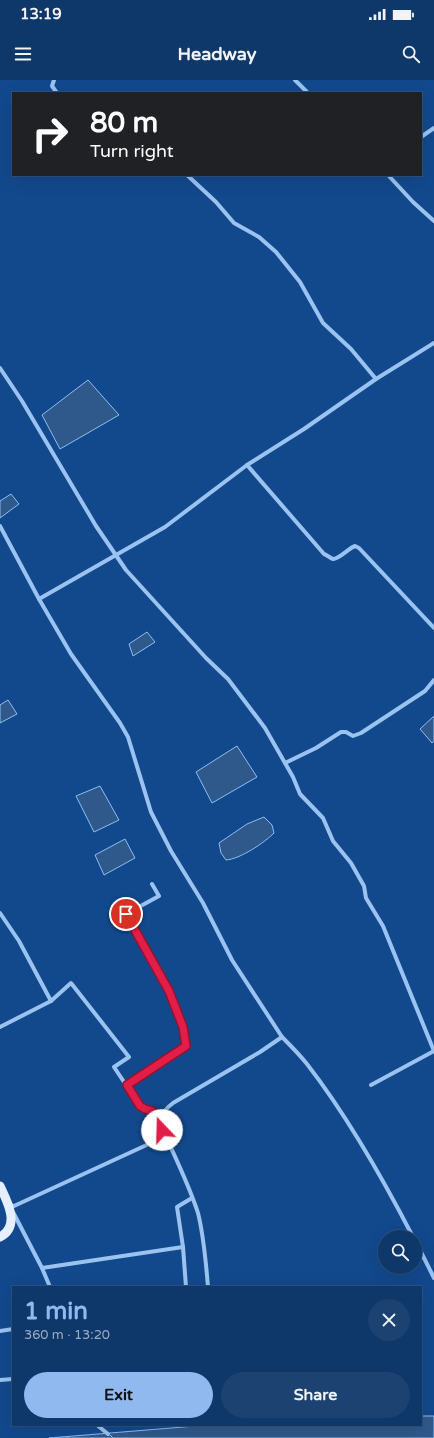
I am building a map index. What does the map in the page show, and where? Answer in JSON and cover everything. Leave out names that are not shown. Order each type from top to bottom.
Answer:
[{"type":"main road","points":[[0,1236],[7,1232],[12,1216],[9,1204],[1,1192]]},
{"type":"street","points":[[54,80],[52,86],[56,92]]},
{"type":"street","points":[[295,80],[307,92]]},
{"type":"street","points":[[422,136],[434,128]]},
{"type":"street","points":[[188,176],[216,202],[234,223],[259,237],[276,252],[300,282],[323,323],[351,350],[376,379]]},
{"type":"street","points":[[389,176],[413,202],[434,221]]},
{"type":"street","points":[[39,599],[165,527],[247,465],[304,429],[376,379],[434,343]]},
{"type":"street","points":[[0,368],[22,401],[96,526],[126,570],[201,653],[228,679],[265,728],[285,763],[300,794],[323,818],[334,841],[351,863],[364,886],[366,898],[382,926],[434,1051],[371,1085]]},
{"type":"street","points":[[247,465],[295,518],[324,554],[333,559],[355,546],[359,548],[434,628]]},
{"type":"street","points":[[0,526],[39,599],[71,654],[120,723],[128,738],[152,812],[171,851],[203,903],[232,960],[282,1036],[306,1062],[339,1108],[392,1197],[409,1230]]},
{"type":"street","points":[[285,763],[316,748],[341,732],[346,732],[353,736],[361,733],[425,691],[434,680]]},
{"type":"street","points":[[127,1085],[186,1046],[183,1027],[169,991],[126,914],[158,896],[152,884]]},
{"type":"street","points":[[0,913],[18,940],[51,1001]]},
{"type":"street","points":[[0,1027],[51,1001],[71,983],[130,1057],[114,1067],[140,1106],[152,1111],[160,1118],[164,1137],[167,1139],[185,1178],[198,1214],[204,1245],[208,1286]]},
{"type":"street","points":[[160,1118],[164,1110],[173,1103],[260,1052],[282,1036]]},
{"type":"street","points":[[9,1204],[14,1206],[164,1137]]},
{"type":"street","points":[[186,1286],[177,1207],[192,1198]]},
{"type":"street","points":[[9,1204],[50,1286]]},
{"type":"street","points":[[42,1268],[182,1247]]},
{"type":"street","points":[[422,1254],[434,1278]]},
{"type":"street","points":[[0,1331],[12,1329]]},
{"type":"street","points":[[0,1380],[12,1379]]},
{"type":"street","points":[[98,1426],[108,1434]]},
{"type":"water","points":[[88,380],[119,415],[60,449],[42,415]]},
{"type":"water","points":[[11,494],[19,504],[0,518],[0,501]]},
{"type":"water","points":[[147,632],[155,642],[133,656],[129,644]]},
{"type":"water","points":[[8,700],[17,714],[0,723],[0,705]]},
{"type":"water","points":[[434,716],[434,741],[432,743],[420,729]]},
{"type":"water","points":[[237,746],[257,777],[212,803],[196,772]]},
{"type":"water","points":[[100,786],[119,820],[94,832],[76,796]]},
{"type":"water","points":[[264,817],[272,825],[274,833],[252,850],[238,857],[226,860],[221,853],[219,843],[247,824]]},
{"type":"water","points":[[125,839],[135,858],[104,875],[95,855]]},
{"type":"water","points":[[422,1416],[434,1416],[434,1438],[49,1438],[196,1426],[422,1426]]},
{"type":"ferry route","points":[[110,1435],[113,1438]]},
{"type":"route","points":[[126,914],[169,991],[183,1027],[186,1046],[127,1085],[140,1106],[156,1113],[160,1118],[162,1130]]}]
